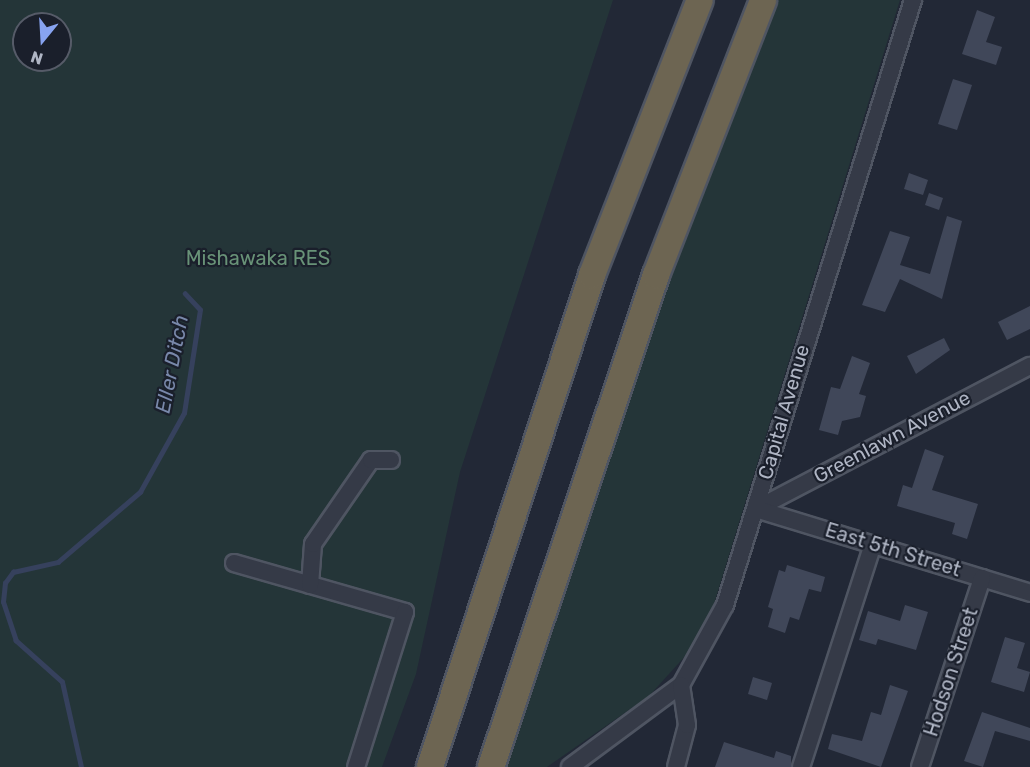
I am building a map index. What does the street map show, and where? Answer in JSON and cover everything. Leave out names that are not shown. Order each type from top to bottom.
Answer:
[{"type":"highway","points":[[430,767],[592,275],[699,0]]},
{"type":"highway","points":[[491,767],[656,275],[763,0]]},
{"type":"street","name":"Capital Avenue","points":[[570,767],[681,685],[725,605],[913,0]]},
{"type":"street","name":"Greenlawn Avenue","points":[[756,509],[1030,366]]},
{"type":"street","points":[[310,585],[313,544],[371,460],[392,460]]},
{"type":"street","name":"East 5th Street","points":[[756,509],[1030,593]]},
{"type":"street","points":[[801,767],[873,544]]},
{"type":"street","points":[[234,563],[405,612],[356,767]]},
{"type":"street","name":"Hodson Street","points":[[920,767],[982,578]]},
{"type":"street","points":[[676,767],[687,725],[681,685]]},
{"type":"green space","name":"Mishawaka RES","points":[[0,0],[613,0],[460,472],[416,674],[382,767],[0,767]]},
{"type":"green space","points":[[777,0],[900,0],[713,607],[688,653],[649,696],[547,767],[507,767],[631,379]]},
{"type":"building","points":[[977,10],[995,17],[986,42],[1002,47],[996,65],[962,54]]},
{"type":"building","points":[[953,79],[972,85],[957,130],[938,124]]},
{"type":"building","points":[[909,173],[928,180],[923,195],[904,189]]},
{"type":"building","points":[[929,193],[943,198],[939,210],[925,205]]},
{"type":"building","points":[[947,216],[962,221],[942,299],[900,279],[885,312],[862,305],[890,231],[910,237],[900,265],[930,274]]},
{"type":"building","points":[[1030,306],[1030,329],[1007,340],[998,322]]},
{"type":"building","points":[[944,338],[950,350],[916,374],[907,356]]},
{"type":"building","points":[[852,356],[870,363],[859,394],[866,396],[860,417],[842,421],[838,435],[819,430],[831,387],[840,389]]},
{"type":"building","points":[[925,449],[944,456],[932,490],[978,504],[967,539],[952,534],[955,523],[897,506],[903,485],[912,488]]},
{"type":"building","points":[[787,565],[825,577],[821,592],[809,589],[799,620],[790,617],[785,633],[768,627],[773,609],[768,607],[779,570],[785,572]]},
{"type":"building","points":[[905,605],[928,612],[916,650],[878,639],[876,645],[859,640],[868,611],[900,621]]},
{"type":"building","points":[[1005,637],[1025,643],[1017,668],[1030,672],[1024,692],[991,682]]},
{"type":"building","points":[[753,677],[772,683],[767,700],[748,694]]},
{"type":"building","points":[[890,685],[908,691],[881,767],[828,749],[832,734],[862,741],[871,712],[881,715]]},
{"type":"building","points":[[982,712],[1030,728],[1030,741],[995,731],[983,767],[964,761]]},
{"type":"building","points":[[724,742],[774,758],[776,751],[791,756],[791,767],[715,767]]},
{"type":"waterway","name":"Eller Ditch","points":[[81,767],[62,682],[16,641],[3,602],[5,583],[13,572],[58,562],[140,492],[184,413],[200,310],[185,294]]}]
